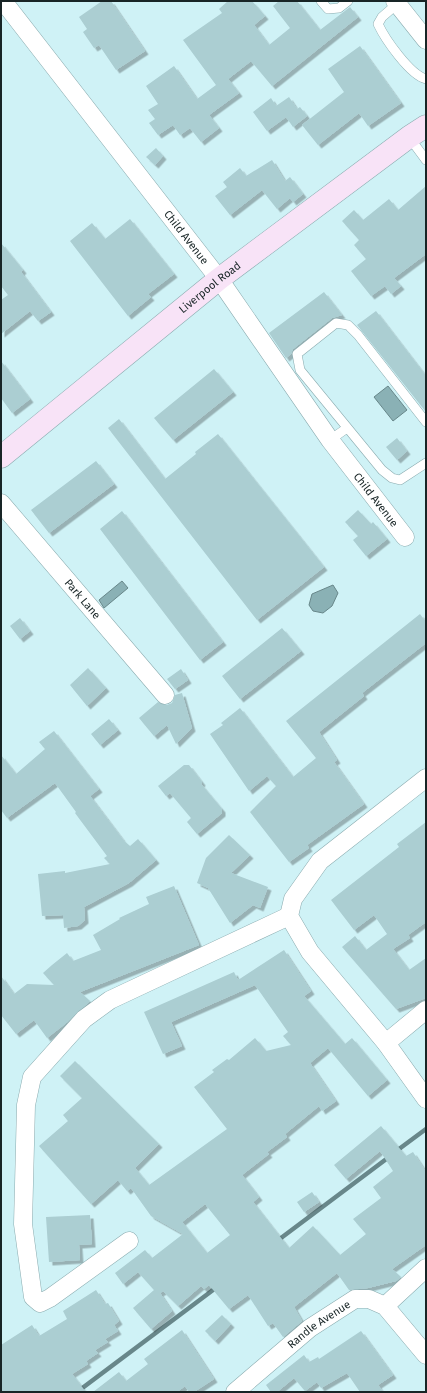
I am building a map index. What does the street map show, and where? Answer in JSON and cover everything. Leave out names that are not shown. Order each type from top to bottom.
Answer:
[{"type":"main road","name":"Liverpool Road","points":[[1,457],[219,279],[418,132]]},
{"type":"street","name":"Child Avenue","points":[[3,1],[219,279],[330,440],[405,536]]},
{"type":"street","points":[[396,3],[426,40]]},
{"type":"street","name":"Park Lane","points":[[1,503],[165,695]]},
{"type":"street","points":[[426,778],[320,860],[293,899],[289,916],[310,952],[386,1044],[426,1099]]},
{"type":"street","points":[[129,1241],[50,1298],[40,1303],[33,1297],[23,1224],[26,1105],[32,1077],[84,1020],[110,1000],[289,916]]},
{"type":"street","points":[[386,1044],[426,1010]]},
{"type":"street","points":[[426,1268],[385,1306],[426,1355]]},
{"type":"street","name":"Randle Avenue","points":[[236,1392],[310,1328],[355,1299],[369,1299],[385,1306]]},
{"type":"lane","points":[[321,1],[328,9],[334,10],[348,1]]},
{"type":"lane","points":[[396,3],[382,17],[378,24],[383,34],[416,74],[426,79]]},
{"type":"lane","points":[[418,132],[426,160]]},
{"type":"lane","points":[[426,422],[358,335],[348,325],[336,323],[305,346],[297,354],[300,370],[382,470],[392,478],[400,480],[426,464]]},
{"type":"lane","points":[[330,440],[347,428]]},
{"type":"water","points":[[388,386],[407,410],[393,421],[374,397]]},
{"type":"water","points":[[122,581],[128,588],[104,608],[99,600]]},
{"type":"water","points":[[333,585],[338,593],[332,606],[323,613],[313,611],[309,605],[312,594]]},
{"type":"building","points":[[102,1],[111,1],[145,51],[116,70],[99,45],[94,48],[83,32],[87,29],[79,17]]},
{"type":"building","points":[[228,1],[252,1],[265,16],[254,25],[269,45],[290,28],[273,6],[279,1],[297,1],[320,30],[350,7],[358,17],[272,86],[251,61],[228,79],[239,93],[209,115],[219,128],[201,142],[190,128],[180,135],[173,125],[158,135],[149,123],[155,119],[148,110],[158,104],[146,86],[174,66],[197,99],[216,85],[183,40],[222,13],[219,9]]},
{"type":"building","points":[[360,46],[401,103],[368,126],[359,113],[318,145],[302,125],[344,92],[328,69]]},
{"type":"building","points":[[289,97],[297,109],[300,107],[307,116],[293,127],[286,117],[267,131],[253,112],[271,98],[276,106]]},
{"type":"building","points":[[156,148],[163,156],[155,165],[146,157]]},
{"type":"building","points":[[272,160],[285,181],[290,177],[303,194],[293,202],[290,198],[277,209],[262,190],[230,215],[215,196],[227,187],[223,182],[240,168],[246,176]]},
{"type":"building","points":[[426,186],[426,254],[394,278],[401,286],[391,294],[385,286],[371,296],[351,271],[366,259],[354,245],[359,240],[342,221],[354,210],[363,220],[389,199],[398,210]]},
{"type":"building","points":[[130,219],[174,274],[148,294],[151,297],[128,316],[70,241],[92,223],[105,239]]},
{"type":"building","points":[[1,243],[23,270],[21,272],[51,312],[38,321],[30,311],[1,334],[1,300],[8,295],[1,286]]},
{"type":"building","points":[[324,292],[342,315],[332,318],[293,349],[291,354],[286,358],[269,333]]},
{"type":"building","points":[[376,311],[426,376],[426,412],[357,325]]},
{"type":"building","points":[[1,361],[30,399],[12,413],[1,398]]},
{"type":"building","points":[[214,369],[233,392],[173,440],[154,418]]},
{"type":"building","points":[[119,419],[165,479],[218,434],[324,567],[257,620],[108,428]]},
{"type":"building","points":[[397,438],[407,451],[397,460],[386,447]]},
{"type":"building","points":[[96,461],[114,484],[49,533],[31,510]]},
{"type":"building","points":[[358,510],[371,524],[373,522],[387,539],[366,556],[353,540],[358,536],[345,522]]},
{"type":"building","points":[[122,511],[223,642],[200,660],[100,529]]},
{"type":"building","points":[[420,614],[426,622],[426,643],[362,693],[364,696],[319,732],[337,760],[334,762],[364,804],[307,845],[309,848],[289,862],[250,812],[276,786],[267,776],[249,791],[210,734],[223,725],[221,723],[240,708],[293,777],[316,758],[286,721]]},
{"type":"building","points":[[20,618],[30,631],[20,639],[10,626]]},
{"type":"building","points":[[282,628],[301,651],[240,699],[222,676]]},
{"type":"building","points":[[88,668],[106,688],[87,706],[70,685]]},
{"type":"building","points":[[181,669],[188,680],[175,689],[167,679]]},
{"type":"building","points":[[182,693],[192,728],[176,744],[167,725],[154,736],[139,718],[158,702],[167,705],[172,703],[175,695]]},
{"type":"building","points":[[109,719],[118,730],[100,745],[91,734]]},
{"type":"building","points":[[54,731],[99,789],[90,796],[124,841],[130,846],[138,839],[156,860],[129,883],[84,907],[85,920],[78,926],[64,928],[63,915],[42,916],[38,874],[65,871],[65,873],[110,864],[104,858],[107,856],[55,783],[7,818],[1,810],[1,755],[16,774],[45,749],[39,742]]},
{"type":"building","points":[[184,765],[189,765],[202,782],[201,784],[222,809],[222,813],[197,834],[187,822],[191,818],[170,793],[166,796],[158,786]]},
{"type":"building","points":[[426,822],[426,922],[408,935],[410,938],[393,949],[409,970],[426,958],[426,998],[396,1009],[342,947],[355,936],[366,950],[387,934],[374,915],[354,930],[331,900],[399,847],[397,844]]},
{"type":"building","points":[[229,835],[250,855],[231,873],[268,887],[260,908],[253,905],[230,923],[208,888],[197,883],[206,858]]},
{"type":"building","points":[[174,886],[199,945],[80,992],[90,1001],[47,1038],[34,1020],[16,1034],[1,1015],[1,976],[14,994],[27,984],[54,985],[43,973],[52,965],[67,953],[73,961],[101,950],[93,935],[120,919],[119,918],[149,904],[146,897]]},
{"type":"building","points":[[284,950],[311,991],[304,996],[345,1044],[352,1038],[387,1080],[368,1096],[328,1048],[310,1063],[336,1101],[322,1111],[319,1106],[285,1134],[287,1137],[267,1152],[269,1154],[242,1175],[259,1197],[253,1202],[289,1248],[313,1226],[340,1255],[366,1234],[353,1219],[381,1198],[373,1187],[393,1171],[380,1151],[346,1179],[334,1165],[381,1126],[406,1156],[413,1152],[426,1172],[426,1245],[392,1269],[401,1277],[396,1281],[368,1288],[349,1290],[337,1273],[294,1307],[302,1321],[283,1337],[273,1323],[268,1326],[248,1295],[229,1309],[209,1285],[204,1289],[201,1286],[178,1306],[163,1291],[160,1293],[172,1311],[151,1329],[133,1308],[154,1290],[138,1272],[123,1284],[115,1273],[145,1250],[152,1258],[183,1234],[151,1216],[131,1188],[127,1191],[118,1180],[91,1204],[39,1146],[68,1121],[63,1115],[82,1098],[60,1076],[75,1061],[159,1144],[135,1168],[149,1185],[227,1129],[194,1087],[214,1072],[212,1070],[227,1059],[229,1060],[255,1038],[266,1051],[291,1045],[283,1036],[288,1032],[255,985],[171,1022],[182,1046],[163,1054],[144,1012],[234,972],[238,980]],"holes":[[[205,1204],[230,1235],[207,1253],[182,1222]]]},
{"type":"building","points":[[312,1192],[319,1202],[304,1212],[297,1202]]},
{"type":"building","points":[[90,1215],[92,1244],[79,1245],[80,1260],[49,1262],[46,1217]]},
{"type":"building","points":[[96,1290],[105,1304],[108,1303],[119,1321],[114,1325],[118,1331],[105,1339],[108,1342],[95,1350],[98,1353],[86,1361],[88,1364],[72,1374],[86,1392],[1,1392],[1,1345],[32,1325],[39,1336],[67,1319],[63,1311]]},
{"type":"building","points":[[222,1315],[231,1324],[215,1341],[205,1331]]},
{"type":"building","points":[[182,1330],[214,1379],[194,1392],[189,1392],[185,1386],[177,1392],[93,1392],[119,1372],[126,1381],[148,1364],[144,1359]]},
{"type":"building","points":[[361,1331],[393,1375],[378,1385],[383,1392],[360,1392],[347,1373],[321,1388],[317,1382],[305,1391],[294,1378],[277,1392],[271,1392],[266,1385],[304,1355],[309,1362],[318,1357],[319,1359]]},
{"type":"waterway","points":[[395,1152],[426,1129]]},
{"type":"waterway","points":[[277,1241],[389,1157]]},
{"type":"waterway","points":[[77,1392],[217,1287]]}]
